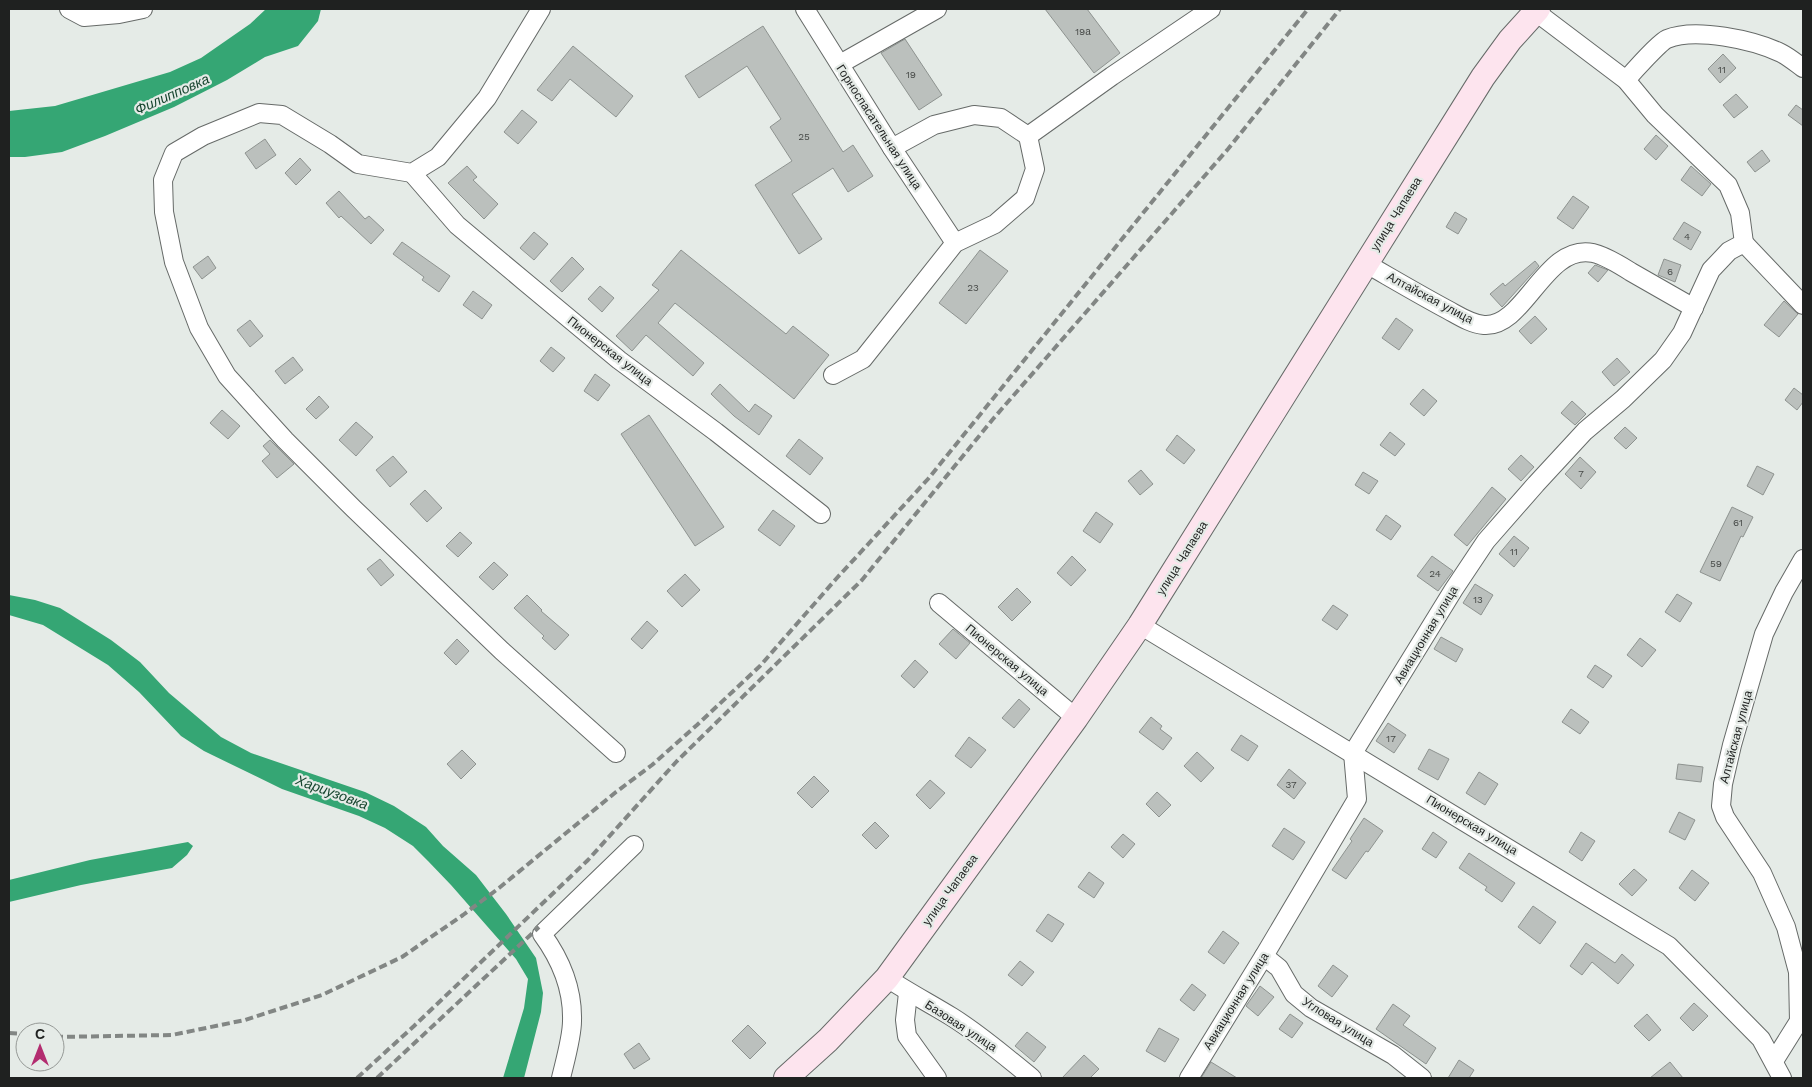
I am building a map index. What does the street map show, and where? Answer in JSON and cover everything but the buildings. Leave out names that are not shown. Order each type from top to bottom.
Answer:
[{"type":"street","points":[[69,9],[84,17],[119,14],[143,9]]},
{"type":"street","points":[[541,9],[487,98],[438,157],[412,172],[358,164],[330,144],[282,115],[260,113],[203,136],[174,153],[164,180],[164,212],[174,262],[199,328],[227,376],[284,440],[354,509],[502,651],[616,753]]},
{"type":"street","name":"Горноспасательная улица","points":[[805,9],[892,148],[955,243]]},
{"type":"street","points":[[840,64],[937,9]]},
{"type":"street","points":[[1028,136],[1211,9]]},
{"type":"street","points":[[1537,10],[1626,80],[1655,114],[1728,185],[1740,213],[1744,243],[1803,305]]},
{"type":"street","name":"улица Чапаева","points":[[786,1078],[828,1040],[886,978],[1076,718],[1140,625],[1483,77],[1510,40],[1537,10]]},
{"type":"street","points":[[1626,80],[1666,39],[1685,35],[1712,34],[1749,42],[1781,53],[1803,68]]},
{"type":"street","points":[[833,374],[864,359],[955,243],[995,224],[1025,198],[1035,169],[1028,136],[1001,118],[974,114],[934,125],[892,148]]},
{"type":"street","name":"Пионерская улица","points":[[412,172],[457,225],[619,360],[716,432],[821,514]]},
{"type":"street","name":"Авиационная улица","points":[[1189,1078],[1357,799],[1353,753],[1454,588],[1486,541],[1536,484],[1585,431],[1623,399],[1663,360],[1682,333],[1710,270],[1729,251],[1744,243]]},
{"type":"street","name":"Алтайская улица","points":[[1366,263],[1449,311],[1467,320],[1484,325],[1496,323],[1507,316],[1556,265],[1575,252],[1594,253],[1614,262],[1694,308]]},
{"type":"street","name":"Алтайская улица","points":[[1774,1061],[1799,1021],[1798,952],[1762,873],[1725,818],[1721,806],[1723,784],[1732,745],[1764,634],[1784,592],[1803,559]]},
{"type":"street","name":"Пионерская улица","points":[[939,603],[1076,718]]},
{"type":"street","name":"Пионерская улица","points":[[1140,625],[1669,946],[1761,1039],[1774,1061]]},
{"type":"street","points":[[561,1078],[572,1021],[568,981],[557,954],[542,934],[634,845]]},
{"type":"street","name":"Угловая улица","points":[[1264,956],[1279,968],[1294,994],[1312,1008],[1393,1055],[1422,1078]]},
{"type":"street","name":"Базовая улица","points":[[886,978],[952,1017],[994,1047],[1032,1078]]},
{"type":"street","points":[[908,992],[905,1020],[907,1036],[937,1078]]},
{"type":"street","points":[[1774,1061],[1782,1078]]},
{"type":"water","name":"Филипповка","points":[[266,9],[321,9],[318,21],[298,46],[265,57],[227,80],[174,107],[62,152],[25,157],[9,157],[9,111],[55,106],[170,72],[201,58],[250,24]]},
{"type":"water","name":"Хариузовка","points":[[9,595],[35,600],[60,608],[111,640],[140,662],[169,693],[221,737],[251,753],[365,792],[394,806],[426,827],[443,846],[476,875],[536,958],[543,993],[541,1012],[524,1078],[503,1078],[524,1008],[528,979],[516,959],[451,885],[413,846],[385,828],[359,816],[282,789],[204,751],[181,736],[139,692],[108,665],[43,625],[9,615]]},
{"type":"water","points":[[188,842],[193,846],[187,855],[172,868],[81,885],[9,902],[9,880],[90,860]]},
{"type":"railway","points":[[65,1037],[172,1035],[245,1020],[322,995],[402,957],[463,915],[652,765],[760,666],[836,579],[928,479],[1308,9]]},
{"type":"railway","points":[[357,1078],[588,860],[677,761],[862,580],[993,419],[1228,149],[1340,9]]},
{"type":"railway","points":[[377,1078],[539,927]]},
{"type":"railway","points":[[9,1033],[15,1033]]}]
